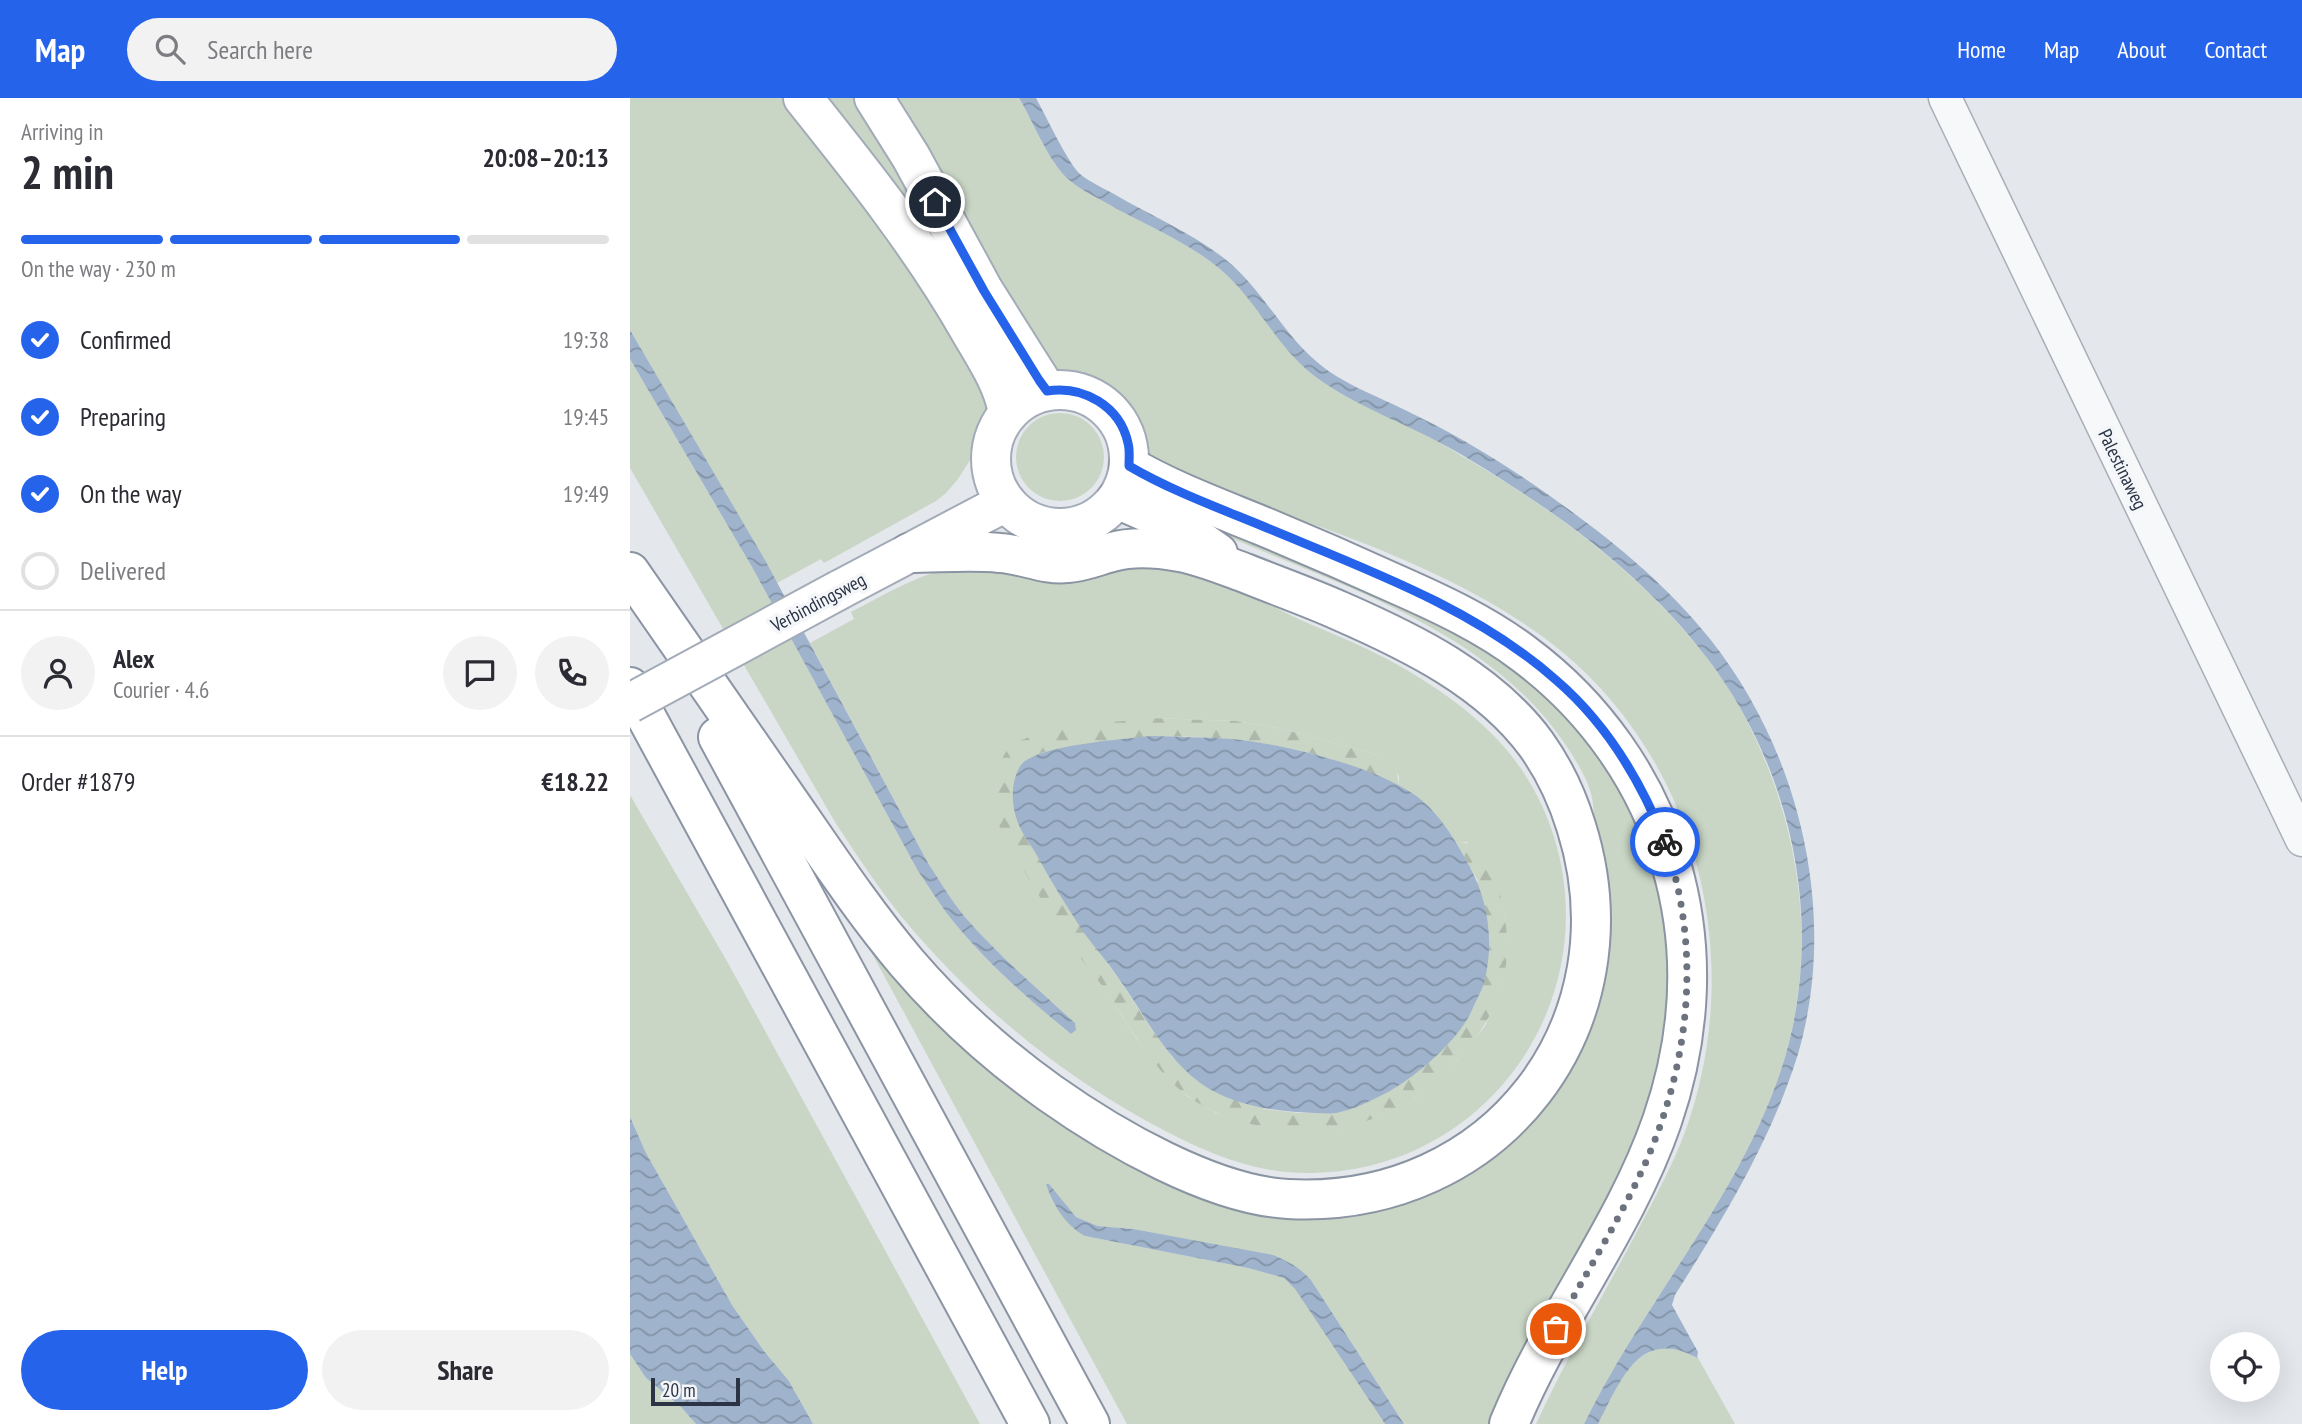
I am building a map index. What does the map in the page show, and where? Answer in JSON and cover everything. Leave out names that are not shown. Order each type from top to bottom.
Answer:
[{"type":"main road","points":[[803,98],[884,200],[930,264],[986,359],[1005,398],[1008,413]]},
{"type":"main road","points":[[874,98],[911,157],[984,291],[1047,391]]},
{"type":"main road","points":[[1047,391],[1077,391],[1095,398],[1110,410],[1122,426],[1128,444],[1123,482],[1104,513],[1087,523],[1069,528],[1049,527],[1031,522],[1015,512],[999,488],[991,456],[995,435],[1008,413],[1021,401],[1047,391]]},
{"type":"main road","points":[[1123,482],[1251,576]]},
{"type":"main road","points":[[1123,482],[1171,487],[1468,618],[1522,652],[1558,681],[1621,755],[1654,814],[1680,894],[1687,942],[1689,986],[1674,1083],[1644,1165],[1535,1367],[1509,1424]]},
{"type":"main road","name":"Verbindingsweg","points":[[630,682],[835,581],[909,553],[999,488]]},
{"type":"main road","name":"Verbindingsweg","points":[[630,703],[835,581],[972,492],[999,488]]},
{"type":"main road","points":[[630,573],[847,885],[905,961],[936,995],[1001,1056],[1087,1118],[1170,1164],[1210,1180],[1280,1199],[1320,1200],[1399,1187],[1432,1173],[1471,1150],[1532,1093],[1555,1060],[1582,996],[1592,931],[1591,894],[1585,854],[1570,806],[1554,772],[1533,740],[1507,713],[1478,688],[1409,643],[1316,600],[1183,552],[1155,548],[1113,551],[1069,564],[1053,564],[994,552],[909,553]]},
{"type":"main road","points":[[630,573],[1090,1424]]},
{"type":"main road","points":[[630,687],[1030,1424]]},
{"type":"main road","points":[[630,725],[744,898]]},
{"type":"street","name":"Palestinaweg","points":[[1945,98],[2302,839]]},
{"type":"green space","points":[[630,98],[791,98],[969,347],[989,410],[974,454],[946,493],[824,563],[821,559],[777,583],[630,330]]},
{"type":"green space","points":[[813,98],[864,98],[981,302]]},
{"type":"green space","points":[[884,98],[1019,98],[1039,138],[1067,178],[1099,199],[1161,231],[1220,269],[1245,294],[1299,361],[1519,491],[1566,523],[1616,563],[1684,630],[1723,680],[1745,716],[1773,781],[1793,853],[1799,890],[1801,963],[1790,1037],[1780,1073],[1739,1165],[1633,1336],[1584,1424],[1536,1424],[1670,1167],[1685,1132],[1704,1062],[1712,990],[1707,919],[1692,849],[1666,783],[1629,722],[1581,668],[1523,623],[1452,582],[1402,559],[1326,529],[1235,501],[1151,460],[1144,451],[1130,414],[1116,397],[1102,388],[1056,372]]},
{"type":"green space","points":[[630,359],[752,567],[918,871],[948,914],[979,951],[1071,1034],[1075,1023],[991,945],[965,917],[946,890],[928,863],[810,643],[854,619],[851,612],[934,572],[975,566],[1148,564],[1227,583],[1371,651],[1437,689],[1468,712],[1515,760],[1538,797],[1554,837],[1565,898],[1562,958],[1546,1014],[1518,1065],[1479,1108],[1432,1142],[1376,1164],[1314,1173],[1268,1169],[1225,1158],[1143,1119],[1076,1077],[1043,1054],[983,1003],[927,946],[884,893],[835,822],[630,468]],"holes":[[[1151,718],[1236,721],[1283,729],[1378,755],[1399,776],[1399,786],[1424,804],[1456,842],[1467,842],[1504,911],[1507,944],[1502,985],[1485,1026],[1456,1062],[1414,1099],[1338,1131],[1298,1131],[1260,1126],[1216,1113],[1187,1096],[1160,1069],[1136,1038],[1103,986]]]},
{"type":"green space","points":[[1051,413],[1069,413],[1085,420],[1097,432],[1104,448],[1104,466],[1097,482],[1085,494],[1069,501],[1051,501],[1035,494],[1023,482],[1016,466],[1016,448],[1023,432],[1035,420]]},
{"type":"green space","points":[[1221,521],[1463,628],[1575,715],[1655,849],[1677,986],[1651,1119],[1497,1424],[1404,1424],[1311,1280],[1133,1229],[1098,1226],[1076,1217],[1067,1208],[1085,1236],[1248,1268],[1284,1278],[1295,1289],[1385,1424],[1127,1424],[862,935],[1042,1100],[1336,1209],[1547,1090],[1592,852],[1593,804],[1590,789],[1580,767],[1535,706],[1497,671],[1455,642],[1361,592],[1217,532]]},
{"type":"green space","points":[[1151,718],[1236,721],[1283,729],[1378,755],[1396,771],[1399,786],[1325,757],[1285,747],[1202,737],[1160,737],[1120,739],[1044,752],[1025,760],[1016,774],[1043,867],[1085,934],[1173,1058],[1264,1109],[1335,1113],[1478,881],[1456,842],[1472,845],[1489,862],[1506,923],[1507,948],[1502,985],[1488,1018],[1468,1049],[1415,1098],[1397,1109],[1329,1132],[1269,1128],[1213,1111],[1188,1096],[1163,1073],[1069,942],[1000,828],[995,795],[1001,760],[1014,744],[1042,733]]},
{"type":"green space","points":[[630,795],[728,963],[980,1424],[813,1424],[789,1381],[732,1305],[646,1153],[630,1117]]},
{"type":"green space","points":[[1664,1348],[1685,1351],[1696,1358],[1697,1356],[1735,1424],[1598,1424],[1616,1388],[1631,1366],[1651,1351]]},
{"type":"green space","points":[[630,1354],[646,1378],[681,1407],[696,1424],[630,1424]]},
{"type":"water","points":[[1019,98],[1036,98],[1080,174],[1185,232],[1225,259],[1252,286],[1299,344],[1327,370],[1355,387],[1441,428],[1493,458],[1566,507],[1632,559],[1673,597],[1710,639],[1741,684],[1767,732],[1788,783],[1803,836],[1812,891],[1814,946],[1810,1001],[1798,1054],[1760,1148],[1728,1208],[1675,1295],[1672,1305],[1698,1352],[1697,1358],[1677,1350],[1660,1349],[1646,1354],[1634,1363],[1624,1376],[1598,1424],[1584,1424],[1633,1336],[1739,1165],[1780,1073],[1794,1020],[1801,966],[1801,911],[1794,857],[1782,804],[1763,752],[1738,703],[1707,658],[1666,610],[1620,566],[1544,507],[1485,469],[1439,442],[1354,400],[1312,374],[1287,350],[1244,294],[1220,269],[1176,240],[1089,194],[1067,178],[1051,157]]},
{"type":"water","points":[[630,330],[765,560],[928,863],[965,917],[1018,972],[1075,1023],[1076,1030],[1071,1034],[979,951],[948,914],[918,871],[752,567],[630,359]]},
{"type":"water","points":[[1151,736],[1232,739],[1326,757],[1394,783],[1412,793],[1438,817],[1459,847],[1476,880],[1488,922],[1489,950],[1484,983],[1466,1022],[1423,1068],[1397,1086],[1361,1105],[1336,1113],[1315,1113],[1270,1109],[1226,1097],[1199,1082],[1175,1059],[1065,903],[1022,830],[1013,801],[1017,771],[1030,758],[1044,752],[1082,744]]},
{"type":"water","points":[[630,1117],[646,1153],[732,1305],[789,1381],[813,1424],[696,1424],[681,1407],[646,1378],[630,1354]]},
{"type":"water","points":[[1046,1184],[1049,1184],[1076,1217],[1098,1226],[1133,1229],[1273,1255],[1294,1265],[1311,1280],[1404,1424],[1385,1424],[1295,1289],[1284,1278],[1248,1268],[1085,1236],[1072,1227],[1061,1214]]},
{"type":"way so far","points":[[1556,1329],[1644,1165],[1674,1083],[1689,986],[1687,942],[1680,894],[1665,842]]},
{"type":"route","points":[[935,202],[984,291],[1047,391],[1077,391],[1095,398],[1110,410],[1122,426],[1128,444],[1129,466],[1171,487],[1418,594],[1468,618],[1522,652],[1558,681],[1603,731],[1650,803],[1665,842]]}]
